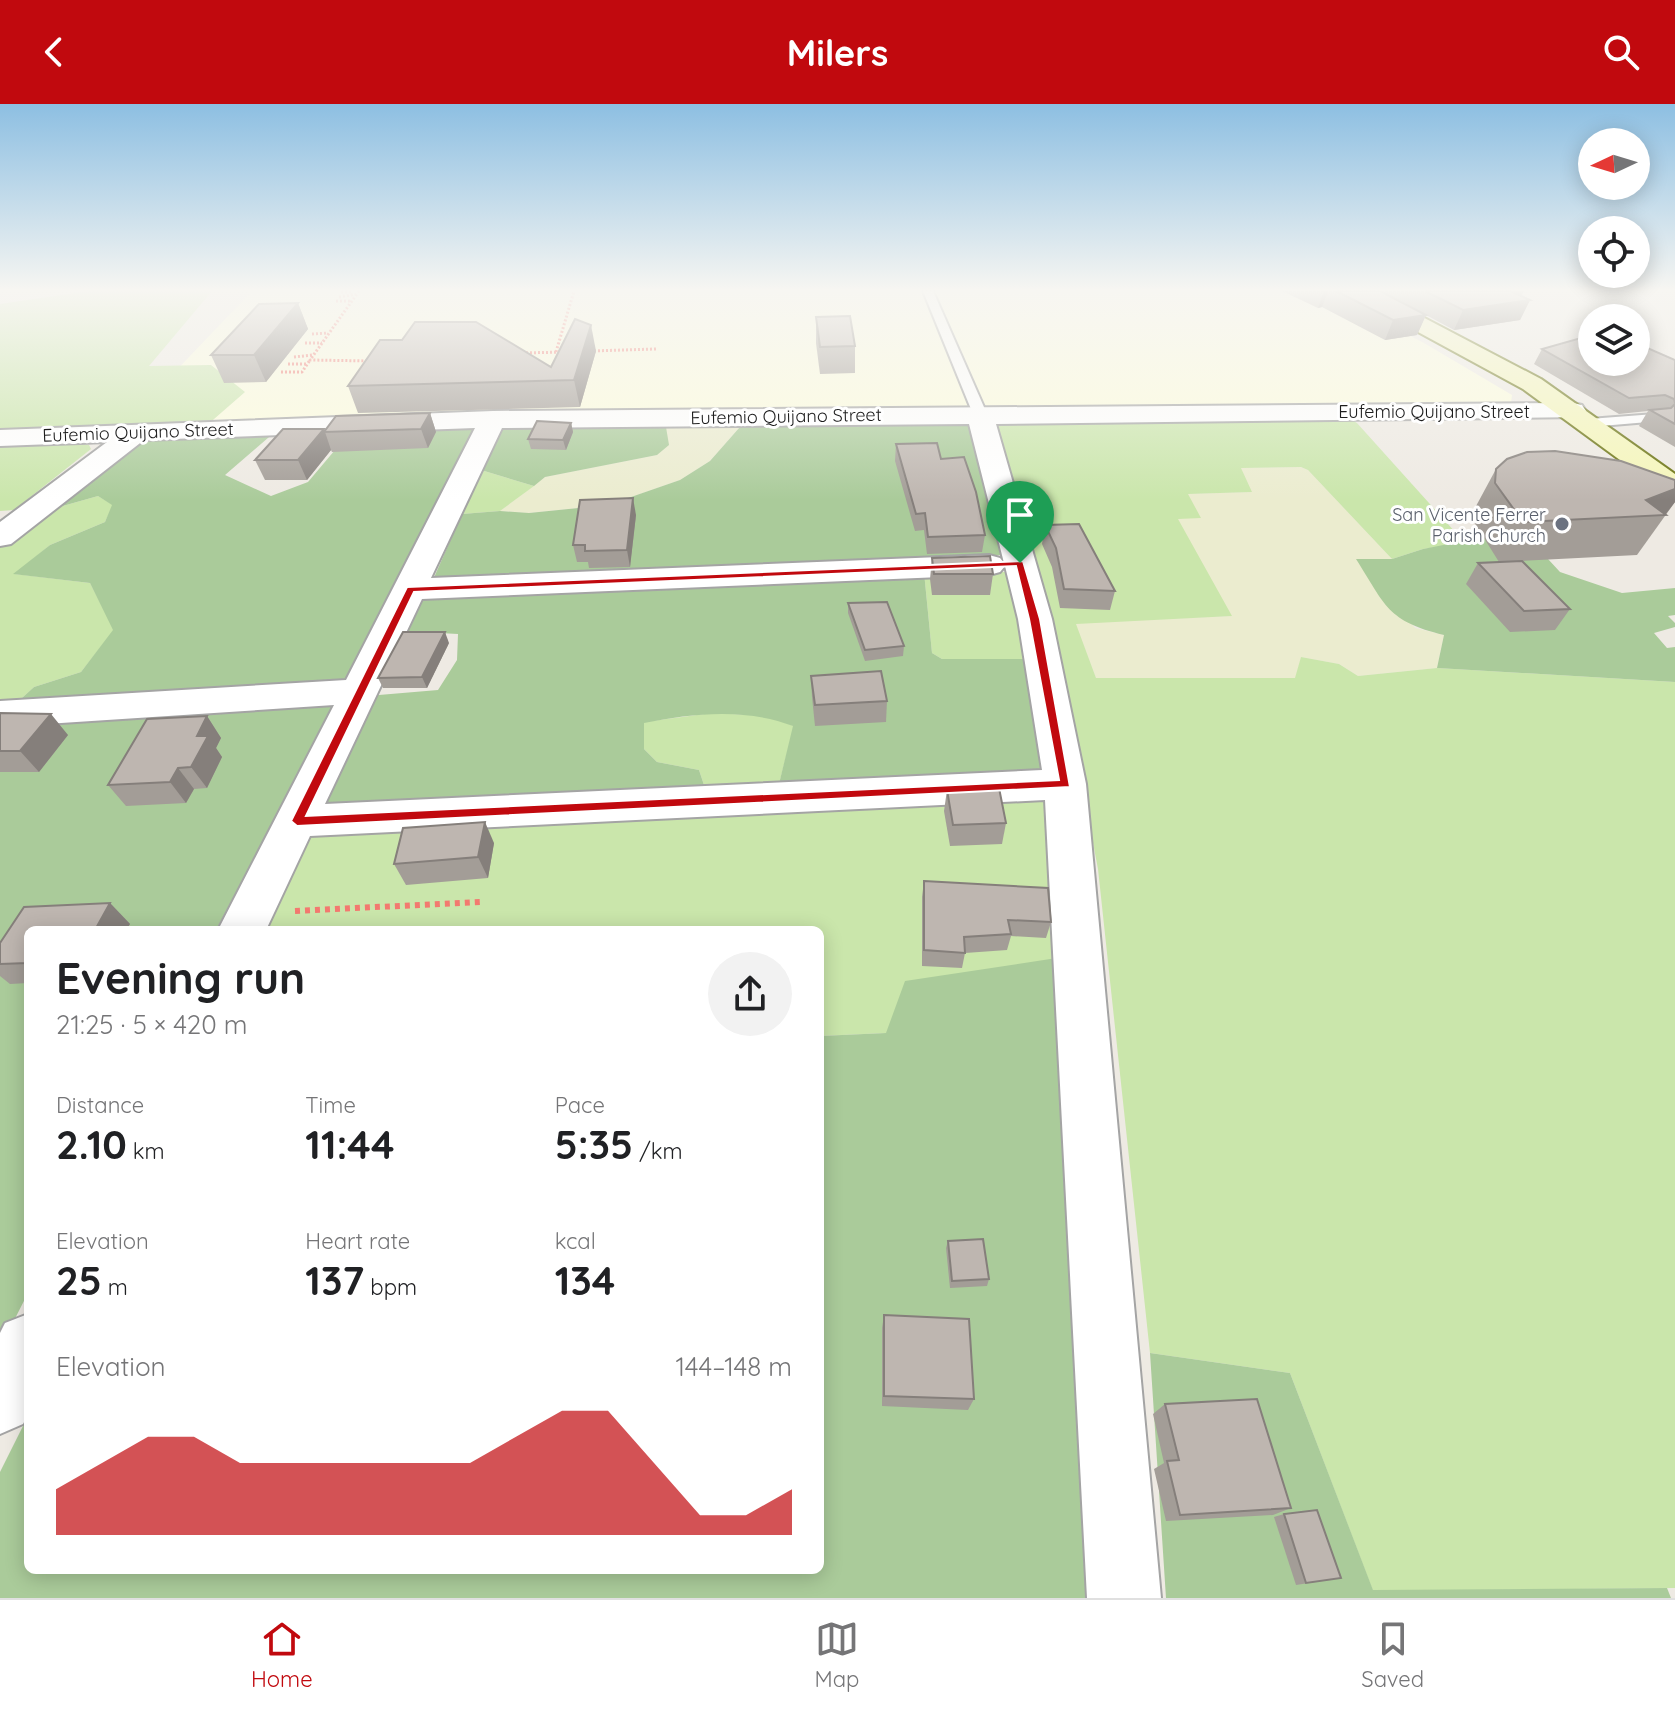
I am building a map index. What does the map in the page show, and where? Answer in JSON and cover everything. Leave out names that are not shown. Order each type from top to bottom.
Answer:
[{"type":"main road","points":[[1489,361],[1581,417],[1673,484]]},
{"type":"street","name":"Eufemio Quijano Street","points":[[0,438],[493,419],[980,414],[1581,417]]},
{"type":"street","points":[[980,414],[1035,619],[1065,784],[1124,1598]]},
{"type":"street","points":[[246,922],[493,419]]},
{"type":"street","points":[[0,537],[136,433]]},
{"type":"street","points":[[410,589],[1020,563]]},
{"type":"street","points":[[0,714],[360,691]]},
{"type":"street","points":[[297,821],[1065,784]]},
{"type":"street","points":[[0,1401],[24,1354]]},
{"type":"lane","points":[[957,361],[980,414]]},
{"type":"lane","points":[[1581,417],[1655,418]]},
{"type":"path","points":[[288,364],[374,361]]},
{"type":"path","points":[[493,419],[517,361]]},
{"type":"path","points":[[281,372],[302,372],[309,362]]},
{"type":"path","points":[[246,922],[480,902]]},
{"type":"shaded area","points":[[185,361],[1454,361],[1512,395],[1511,403],[128,421]]},
{"type":"shaded area","points":[[747,419],[710,461],[680,480],[608,505],[528,513],[500,511],[545,477],[657,455],[665,421]]},
{"type":"shaded area","points":[[1301,467],[1308,470],[1392,559],[1357,559],[1415,628],[1444,635],[1437,668],[1358,676],[1339,664],[1301,657],[1296,678],[1096,678],[1075,623],[1231,616],[1177,519],[1187,494],[1251,492],[1240,468]]},
{"type":"green space","points":[[0,361],[153,361],[149,366],[211,365],[245,392],[206,426],[0,433]]},
{"type":"green space","points":[[970,416],[1004,551],[1001,555],[434,585],[432,582],[462,514],[500,511],[529,513],[608,505],[680,480],[710,461],[747,419]]},
{"type":"green space","points":[[1347,417],[1357,423],[1465,543],[1423,549],[1392,559],[1308,470],[1301,467],[1241,468],[1252,492],[1188,494],[1201,518],[1178,519],[1232,616],[1076,624],[1096,678],[1295,678],[1301,657],[1339,664],[1358,676],[1437,668],[1675,682],[1675,1588],[1373,1591],[1290,1373],[1150,1353],[1098,869],[1058,660],[994,420]]},
{"type":"green space","points":[[665,421],[669,445],[657,455],[545,477],[534,486],[481,470],[499,430],[506,423]]},
{"type":"green space","points":[[475,424],[478,432],[347,681],[11,708],[34,687],[81,672],[113,630],[90,583],[13,574],[50,545],[105,522],[112,505],[98,496],[45,511],[133,440],[276,431],[225,475],[271,496],[308,482],[335,450],[363,427]]},
{"type":"green space","points":[[89,445],[91,449],[14,510],[0,511],[0,446]]},
{"type":"green space","points":[[481,470],[534,486],[500,511],[462,514]]},
{"type":"green space","points":[[98,496],[113,505],[105,522],[50,545],[15,574],[90,583],[114,630],[81,672],[34,687],[11,708],[0,708],[0,546],[45,511]]},
{"type":"green space","points":[[1484,537],[1548,559],[1560,572],[1622,593],[1675,588],[1675,615],[1668,616],[1675,627],[1654,633],[1667,648],[1675,647],[1675,682],[1437,668],[1444,635],[1410,624],[1399,617],[1382,600],[1356,559],[1392,559],[1423,549]]},
{"type":"green space","points":[[924,572],[1014,572],[1033,659],[942,659],[932,653]]},
{"type":"green space","points":[[924,572],[932,653],[942,659],[1033,659],[1045,771],[779,784],[793,726],[757,717],[700,715],[644,723],[644,749],[657,762],[699,770],[705,788],[316,812],[367,696],[438,690],[457,660],[458,634],[439,633],[391,644],[417,599]]},
{"type":"green space","points":[[338,701],[218,926],[24,926],[24,1301],[0,1348],[0,720]]},
{"type":"green space","points":[[712,713],[768,716],[794,726],[779,784],[705,788],[699,770],[657,762],[644,749],[644,722]]},
{"type":"green space","points":[[1048,793],[1070,956],[886,1033],[824,1036],[824,926],[261,926],[305,830]]},
{"type":"green space","points":[[1070,956],[1101,1598],[0,1598],[0,1472],[24,1424],[24,1574],[824,1574],[824,1036],[886,1033],[905,981]]},
{"type":"green space","points":[[1150,1353],[1290,1373],[1373,1590],[1667,1588],[1671,1598],[1166,1598]]},
{"type":"building","points":[[366,361],[541,361],[551,367],[554,361],[580,361],[574,380],[348,386]]},
{"type":"building","points":[[1563,361],[1578,361],[1578,369]]},
{"type":"building","points":[[1650,361],[1675,361],[1675,403],[1674,399],[1665,395],[1629,398],[1590,376],[1650,376]]},
{"type":"building","points":[[1675,404],[1675,424],[1650,410],[1671,408]]},
{"type":"building","points":[[430,413],[421,429],[324,432],[336,416]]},
{"type":"building","points":[[537,421],[571,423],[563,440],[528,439]]},
{"type":"building","points":[[283,429],[324,429],[298,460],[255,460]]},
{"type":"building","points":[[937,443],[941,459],[964,457],[976,492],[985,535],[928,537],[925,513],[916,514],[896,444]]},
{"type":"building","points":[[1555,451],[1621,461],[1675,480],[1675,489],[1646,500],[1666,515],[1523,522],[1495,483],[1496,469],[1507,459],[1527,452]]},
{"type":"building","points":[[633,498],[627,550],[585,551],[585,545],[573,545],[580,500]]},
{"type":"building","points":[[1079,524],[1115,591],[1064,589],[1056,548],[1045,525]]},
{"type":"building","points":[[990,556],[993,574],[934,574],[932,558]]},
{"type":"building","points":[[1522,561],[1570,609],[1524,611],[1478,563]]},
{"type":"building","points":[[887,602],[904,646],[865,650],[848,603]]},
{"type":"building","points":[[403,632],[445,632],[422,677],[378,678]]},
{"type":"building","points":[[881,671],[887,701],[815,705],[811,676]]},
{"type":"building","points":[[0,713],[51,714],[20,751],[0,751]]},
{"type":"building","points":[[207,716],[197,736],[208,736],[191,767],[178,768],[170,782],[108,785],[147,719]]},
{"type":"building","points":[[999,788],[1006,823],[953,825],[947,790]]},
{"type":"building","points":[[485,822],[478,857],[394,864],[403,828]]},
{"type":"building","points":[[924,881],[1048,888],[1051,922],[1008,920],[1011,934],[964,937],[965,953],[924,950]]},
{"type":"building","points":[[110,903],[97,926],[24,926],[24,963],[0,964],[0,943],[24,907]]},
{"type":"building","points":[[983,1239],[989,1279],[952,1281],[948,1241]]},
{"type":"building","points":[[884,1315],[969,1319],[974,1399],[884,1396]]},
{"type":"building","points":[[1257,1399],[1291,1508],[1180,1515],[1167,1461],[1179,1460],[1165,1404]]},
{"type":"building","points":[[1317,1510],[1341,1578],[1306,1583],[1284,1514]]},
{"type":"place","name":"San Vicente Ferrer Parish Church","points":[[1562,524]]},
{"type":"route","points":[[1020,563],[1035,619],[1065,784],[297,821],[410,589],[1020,563]]}]
